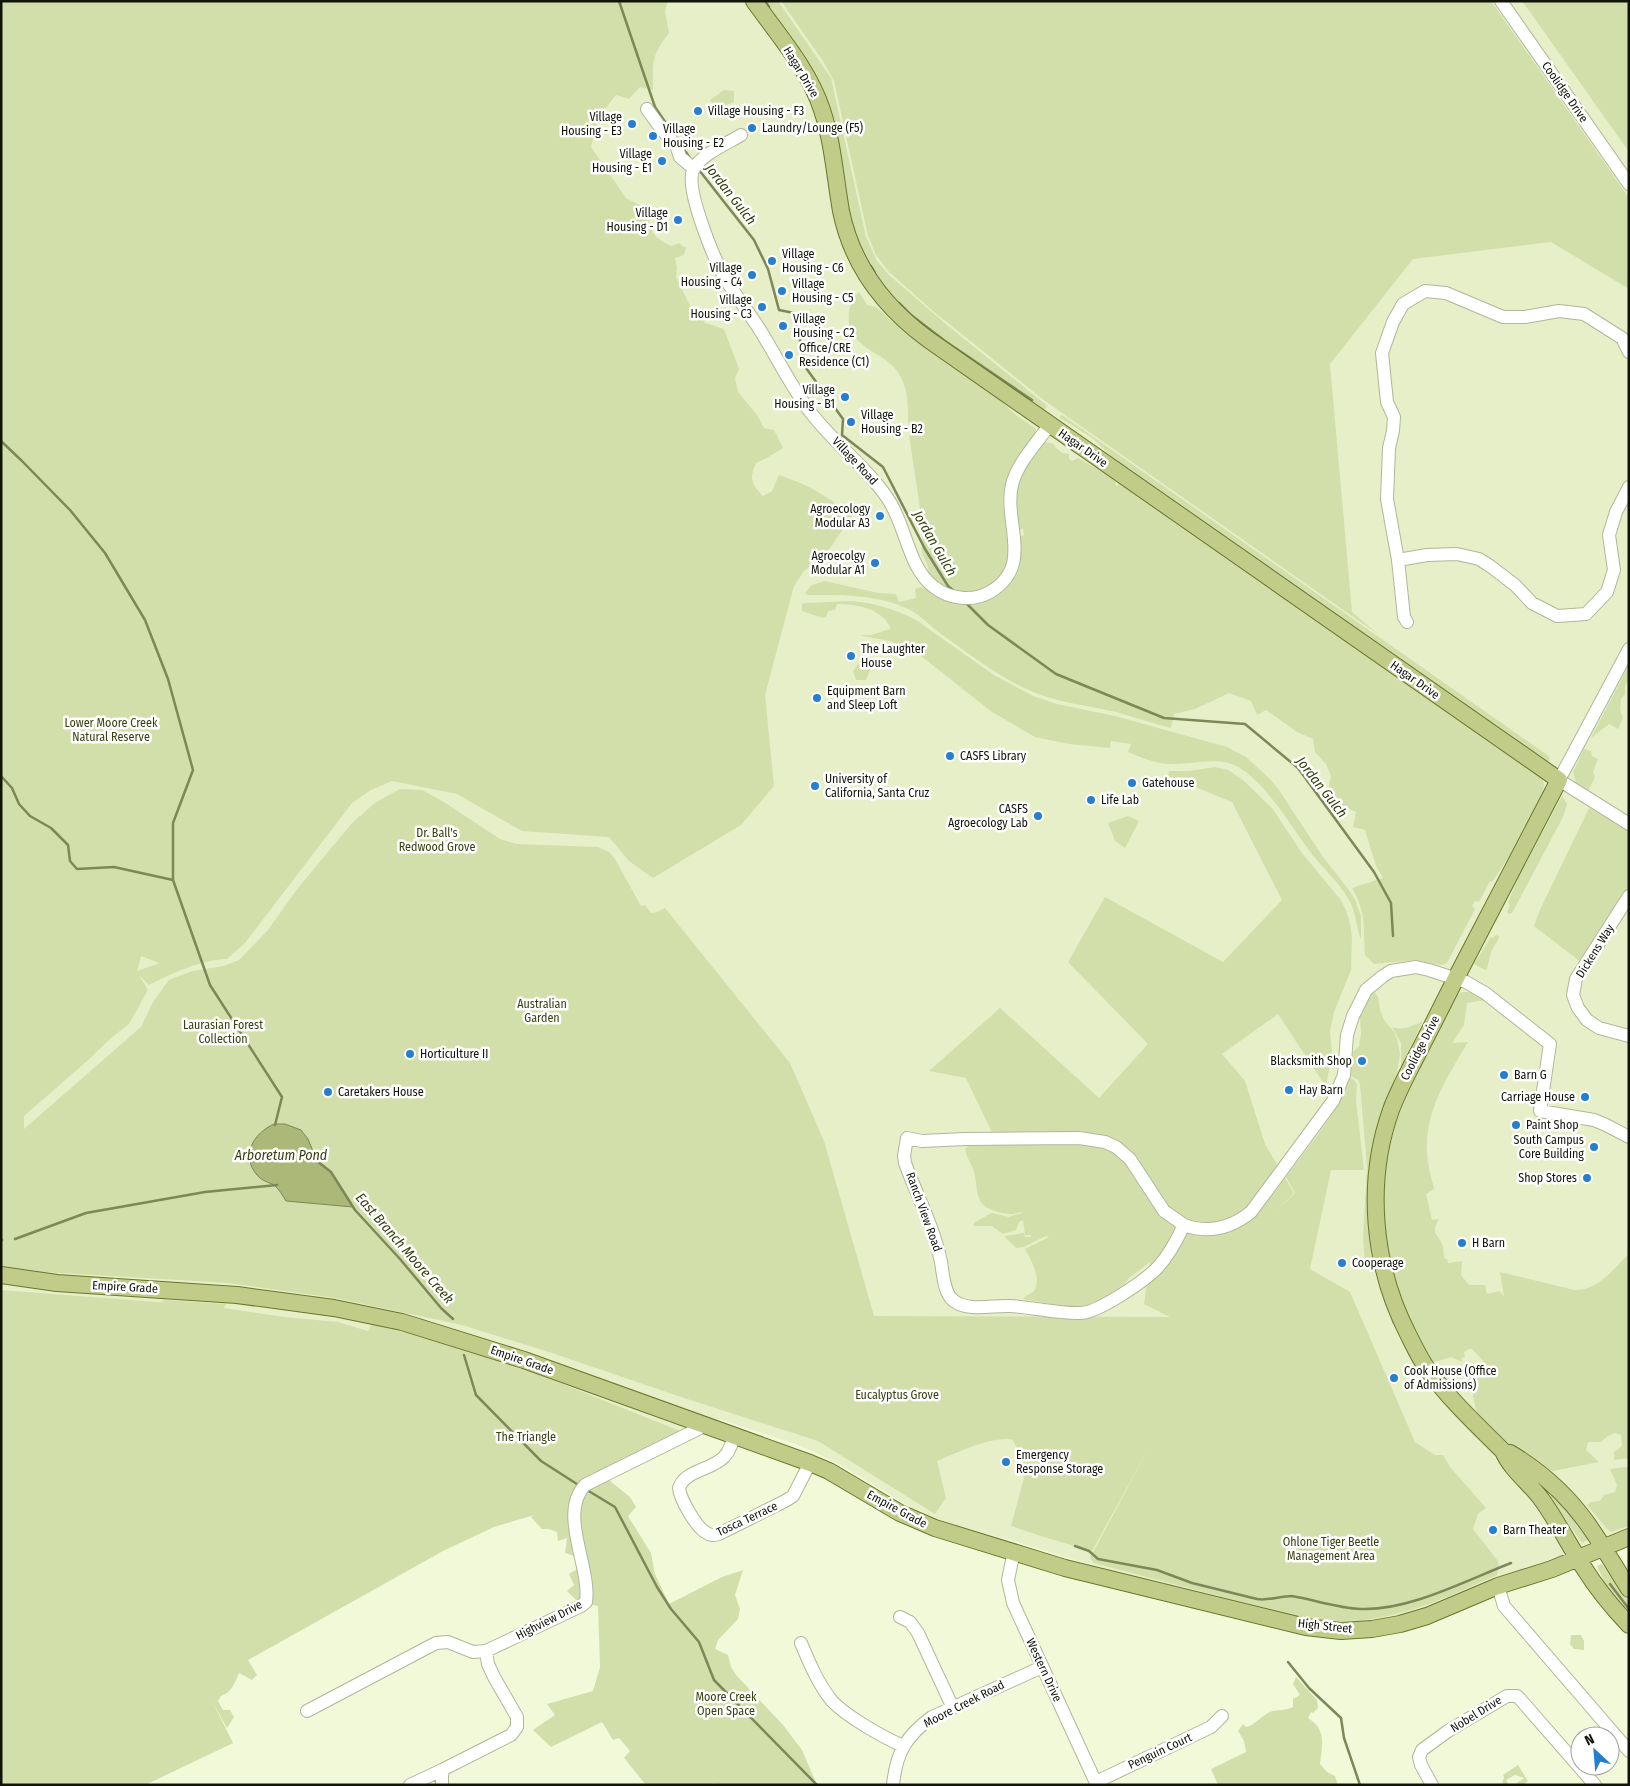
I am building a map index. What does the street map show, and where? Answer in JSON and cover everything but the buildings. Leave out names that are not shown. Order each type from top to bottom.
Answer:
[{"type":"main road","name":"Hagar Drive","points":[[754,1],[799,64],[814,89],[829,133],[844,225],[858,260],[874,287],[892,309],[910,325],[1050,424],[1559,780]]},
{"type":"main road","name":"Coolidge Drive","points":[[1559,780],[1456,978],[1401,1087],[1391,1111],[1380,1154],[1377,1176],[1378,1244],[1395,1308],[1416,1350],[1428,1369],[1447,1393],[1503,1451],[1506,1459],[1538,1495],[1608,1603],[1629,1625]]},
{"type":"main road","name":"Empire Grade","points":[[1,1275],[56,1282],[238,1294],[334,1308],[402,1322],[515,1357],[810,1463],[829,1471],[900,1513],[934,1528],[1014,1552]]},
{"type":"main road","name":"Coolidge Drive","points":[[1503,1451],[1511,1454],[1551,1483],[1573,1504],[1629,1589]]},
{"type":"main road","name":"High Street","points":[[1014,1552],[1063,1567],[1287,1622],[1341,1630],[1372,1629],[1400,1624],[1427,1616],[1498,1586],[1552,1570],[1629,1537]]},
{"type":"street","name":"Coolidge Drive","points":[[1501,1],[1629,184]]},
{"type":"street","points":[[647,109],[676,145],[680,157],[694,169],[713,150],[741,135]]},
{"type":"street","name":"Village Road","points":[[694,169],[691,183],[703,228],[726,279],[750,314],[809,410],[875,481],[890,501],[918,569],[934,588],[953,597],[966,599],[990,592],[1005,579],[1014,561],[1016,548],[1010,496],[1013,481],[1020,464],[1050,424]]},
{"type":"street","points":[[1407,622],[1404,617],[1398,560],[1387,499],[1388,448],[1393,431],[1394,417],[1387,402],[1382,353],[1393,322],[1403,304],[1425,291],[1446,293],[1503,317],[1525,317],[1559,311],[1584,314],[1622,338],[1629,352]]},
{"type":"street","points":[[1398,560],[1427,555],[1457,554],[1479,559],[1515,585],[1532,603],[1557,616],[1586,614],[1607,592],[1614,570],[1609,535],[1616,512],[1629,487]]},
{"type":"street","name":"Coolidge Drive","points":[[1559,780],[1629,649]]},
{"type":"street","points":[[1559,780],[1629,824]]},
{"type":"street","name":"Dickens Way","points":[[1629,896],[1576,979],[1573,995],[1578,1008],[1587,1020],[1599,1028],[1629,1036]]},
{"type":"street","name":"Ranch View Road","points":[[1184,1225],[1177,1239],[1157,1268],[1109,1303],[1095,1310],[1082,1313],[1020,1307],[965,1307],[953,1300],[948,1292],[938,1247],[922,1200],[905,1163],[906,1138],[922,1142],[973,1139],[1079,1138],[1105,1142],[1116,1147],[1130,1159],[1164,1211],[1184,1225],[1201,1229],[1221,1228],[1240,1221],[1251,1212],[1333,1100],[1344,1075],[1347,1035],[1351,1021],[1366,990],[1374,982],[1391,971],[1416,967],[1466,982],[1485,993],[1550,1044],[1540,1110],[1594,1120],[1629,1137]]},
{"type":"street","name":"Highview Drive","points":[[486,1651],[586,1602],[586,1581],[573,1524],[578,1496],[585,1484],[706,1425]]},
{"type":"street","name":"Tosca Terrace","points":[[734,1435],[731,1446],[723,1458],[684,1479],[679,1488],[681,1498],[700,1529],[711,1535],[719,1534],[785,1501],[797,1490],[810,1463]]},
{"type":"street","name":"Western Drive","points":[[1014,1552],[1008,1572],[1010,1594],[1096,1783]]},
{"type":"street","points":[[1498,1586],[1504,1606],[1629,1751]]},
{"type":"street","points":[[900,1618],[910,1622],[918,1633],[953,1708]]},
{"type":"street","points":[[307,1712],[436,1643],[448,1642],[473,1652],[486,1651],[488,1664],[517,1717],[517,1727],[511,1735],[410,1785]]},
{"type":"street","points":[[801,1643],[803,1663],[832,1701],[844,1712],[904,1746]]},
{"type":"street","name":"Moore Creek Road","points":[[893,1785],[895,1767],[904,1746],[916,1729],[932,1717],[1042,1666]]},
{"type":"street","name":"Nobel Drive","points":[[1432,1785],[1421,1765],[1419,1757],[1422,1750],[1507,1696],[1516,1696],[1595,1785]]},
{"type":"street","name":"Penguin Court","points":[[1096,1783],[1211,1727],[1222,1716]]},
{"type":"street","points":[[442,1770],[442,1785]]},
{"type":"shaded area","name":"University of California, Santa Cruz","points":[[1,1],[1522,1],[1629,152],[1629,1540],[1424,1619],[1328,1626],[1160,1586],[944,1522],[912,1508],[841,1465],[817,1453],[790,1442],[719,1419],[582,1480],[197,1670],[233,1743],[145,1785],[1,1785]]},
{"type":"green space","points":[[1,1],[668,1],[665,11],[669,33],[654,59],[653,90],[640,87],[629,99],[616,95],[599,117],[591,147],[626,198],[647,209],[655,235],[671,246],[680,243],[686,247],[684,255],[675,258],[676,277],[690,306],[705,323],[724,329],[739,369],[735,378],[738,392],[757,415],[764,428],[774,430],[783,448],[756,463],[752,473],[752,481],[756,488],[763,496],[772,491],[779,475],[818,492],[852,516],[826,554],[804,571],[794,586],[765,695],[774,786],[741,825],[653,878],[629,861],[609,837],[522,831],[457,794],[392,781],[371,790],[352,803],[245,943],[227,959],[197,965],[149,985],[139,975],[148,990],[129,1024],[24,1116],[24,1129],[141,1027],[153,1002],[169,980],[192,971],[224,966],[239,960],[268,930],[298,888],[352,823],[376,802],[400,789],[422,790],[444,802],[500,839],[517,844],[598,847],[609,852],[615,859],[641,906],[645,905],[651,913],[665,908],[790,1063],[824,1141],[874,1316],[1170,1317],[1144,1304],[1150,1262],[1129,1278],[1124,1285],[1105,1298],[1084,1306],[1063,1306],[1023,1299],[1033,1292],[1037,1282],[1035,1270],[1025,1249],[1049,1237],[1046,1236],[1024,1247],[1016,1248],[1004,1236],[1024,1233],[1025,1237],[1031,1237],[1031,1235],[1025,1235],[1023,1220],[1019,1222],[1016,1230],[1003,1234],[992,1226],[973,1226],[974,1223],[991,1213],[1009,1217],[1022,1213],[1009,1214],[998,1212],[984,1206],[981,1202],[974,1172],[965,1149],[969,1145],[997,1143],[966,1078],[929,1071],[1000,1008],[1099,1098],[1148,1044],[1068,962],[1105,897],[1223,962],[1282,900],[1232,802],[1168,776],[1169,771],[1189,771],[1215,767],[1228,770],[1243,780],[1272,808],[1302,853],[1340,899],[1350,923],[1352,938],[1351,970],[1334,1012],[1330,1031],[1332,1053],[1326,1087],[1278,1014],[1222,1054],[1245,1081],[1265,1144],[1294,1193],[1274,1213],[1295,1193],[1286,1177],[1338,1105],[1350,1078],[1354,1080],[1357,1084],[1356,1100],[1364,1170],[1331,1170],[1310,1269],[1350,1292],[1415,1442],[1435,1455],[1443,1455],[1450,1467],[1486,1508],[1478,1514],[1473,1529],[1498,1561],[1499,1567],[1497,1575],[1458,1592],[1419,1607],[1379,1618],[1358,1621],[1336,1621],[1283,1613],[1094,1563],[1090,1558],[1149,1448],[1092,1551],[1011,1526],[1024,1478],[1017,1448],[1013,1440],[1006,1439],[986,1442],[937,1461],[946,1498],[935,1514],[818,1441],[462,1325],[335,1298],[228,1283],[44,1272],[1,1266]],"holes":[[[141,956],[160,963],[137,971]]]},
{"type":"green space","points":[[762,1],[778,1],[831,78],[866,237],[877,261],[889,275],[947,325],[1050,408],[1047,406],[1045,410],[1032,404],[925,329],[890,297],[862,253],[850,219],[838,147]]},
{"type":"green space","points":[[781,1],[1491,1],[1629,198],[1629,289],[1551,242],[1413,259],[1330,364],[1352,612],[1379,635],[1045,401],[933,311],[889,272],[876,255],[868,236],[834,81],[823,61]]},
{"type":"green space","points":[[1522,1],[1629,1],[1629,152]]},
{"type":"green space","points":[[724,90],[734,91],[734,102],[721,107],[719,111],[710,100]]},
{"type":"green space","points":[[859,292],[867,305],[876,307],[893,322],[988,389],[1016,415],[1036,429],[1036,434],[1034,434],[1009,477],[1004,492],[1003,502],[1009,540],[1008,559],[1003,572],[995,581],[984,588],[960,591],[948,588],[937,582],[928,572],[928,566],[922,550],[923,537],[909,432],[906,390],[899,374],[894,368],[855,338],[851,331],[849,326],[849,310]]},
{"type":"green space","points":[[1062,415],[1550,757],[1548,763],[1128,470],[1131,468],[1124,468],[1092,438],[1059,417]]},
{"type":"green space","points":[[1043,442],[1053,444],[1062,453],[1069,454],[1069,459],[1072,461],[1078,458],[1115,479],[1116,486],[1118,486],[1118,481],[1542,778],[1544,784],[1543,791],[1511,854],[1492,882],[1490,881],[1479,902],[1475,901],[1472,906],[1475,909],[1447,963],[1441,965],[1415,960],[1374,964],[1365,955],[1362,913],[1352,888],[1383,878],[1376,866],[1365,830],[1353,827],[1356,812],[1330,801],[1328,791],[1331,776],[1326,764],[1315,752],[1313,739],[1297,732],[1266,710],[1257,715],[1251,701],[1229,693],[1195,709],[1174,714],[1171,728],[1116,712],[1058,700],[1035,693],[982,663],[941,634],[917,614],[896,604],[859,596],[807,595],[805,593],[812,585],[825,581],[878,593],[896,594],[899,602],[916,598],[915,589],[921,587],[936,594],[996,594],[1019,537],[1024,535],[1023,529],[1017,530],[1016,492],[1022,474]]},
{"type":"green space","points":[[851,601],[885,607],[916,620],[994,675],[1033,696],[1057,704],[1115,716],[1227,747],[1246,757],[1279,790],[1323,857],[1349,890],[1361,916],[1361,939],[1355,915],[1342,889],[1315,858],[1276,804],[1254,779],[1242,769],[1229,763],[1221,762],[1206,761],[1168,764],[1147,760],[1128,752],[1131,744],[1111,741],[1110,748],[1069,744],[1035,737],[992,712],[921,656],[890,641],[861,635],[871,635],[890,629],[881,615],[874,611],[860,606],[837,604],[835,610],[828,611],[826,617],[823,618],[802,611],[802,604],[805,603]]},
{"type":"green space","points":[[864,655],[870,660],[871,668],[866,680],[856,680],[853,671]]},
{"type":"green space","points":[[1629,665],[1629,679],[1625,686],[1625,694],[1621,699],[1620,710],[1623,718],[1618,729],[1609,724],[1591,738]]},
{"type":"green space","points":[[1584,749],[1591,751],[1592,756],[1598,759],[1593,772],[1595,777],[1587,793],[1576,783],[1573,772]]},
{"type":"green space","points":[[1562,796],[1567,804],[1563,817],[1512,913],[1509,914],[1507,912],[1510,905],[1508,903],[1518,878]]},
{"type":"green space","points":[[1589,808],[1629,831],[1629,888],[1582,963],[1534,926]]},
{"type":"green space","points":[[1128,816],[1139,821],[1125,848],[1115,841],[1108,823]]},
{"type":"green space","points":[[1495,935],[1499,936],[1499,938],[1491,952],[1487,969],[1485,970],[1474,964],[1491,937],[1493,938]]},
{"type":"green space","points":[[1374,992],[1378,997],[1384,1020],[1397,1039],[1400,1054],[1397,1073],[1379,1125],[1369,1180],[1369,1229],[1372,1259],[1370,1266],[1367,1268],[1365,1265],[1363,1236],[1367,1167],[1360,1085],[1358,1080],[1351,1076],[1353,1052],[1359,1046],[1361,1034],[1360,1017]]},
{"type":"green space","points":[[1470,992],[1485,1000],[1467,1003],[1464,1025],[1452,1043],[1468,1042],[1451,1070],[1437,1099],[1428,1129],[1428,1162],[1434,1189],[1426,1194],[1432,1220],[1439,1219],[1435,1231],[1443,1246],[1444,1257],[1448,1263],[1462,1261],[1461,1275],[1469,1285],[1485,1285],[1487,1294],[1499,1291],[1504,1296],[1500,1272],[1574,1290],[1583,1289],[1605,1278],[1629,1254],[1629,1458],[1614,1460],[1614,1452],[1622,1446],[1621,1435],[1615,1433],[1601,1442],[1588,1442],[1586,1450],[1599,1462],[1553,1471],[1547,1469],[1546,1471],[1525,1458],[1507,1444],[1476,1410],[1466,1372],[1481,1375],[1485,1378],[1490,1376],[1488,1370],[1483,1369],[1485,1363],[1472,1349],[1464,1352],[1465,1357],[1461,1358],[1462,1362],[1451,1357],[1435,1362],[1432,1361],[1415,1332],[1402,1301],[1392,1269],[1386,1237],[1384,1204],[1386,1171],[1392,1138],[1414,1077],[1458,994]]},
{"type":"green space","points":[[1423,1021],[1401,1067],[1401,1043],[1392,1027],[1404,1028]]},
{"type":"green space","points":[[1,1290],[183,1304],[160,1302],[165,1300],[226,1304],[224,1308],[284,1317],[338,1322],[368,1331],[372,1324],[450,1343],[540,1375],[685,1433],[588,1490],[609,1480],[630,1497],[636,1507],[628,1516],[651,1553],[655,1574],[669,1604],[722,1577],[743,1570],[735,1595],[740,1609],[738,1619],[718,1640],[715,1649],[728,1655],[731,1667],[737,1676],[783,1725],[802,1750],[817,1785],[718,1785],[714,1783],[712,1785],[646,1785],[624,1758],[630,1751],[619,1738],[613,1740],[602,1722],[551,1747],[533,1730],[555,1715],[547,1704],[593,1691],[600,1667],[598,1606],[578,1602],[567,1591],[574,1585],[569,1574],[579,1568],[580,1558],[565,1553],[567,1538],[558,1541],[557,1532],[542,1529],[531,1517],[534,1515],[494,1527],[443,1551],[248,1660],[257,1675],[252,1680],[239,1673],[233,1687],[221,1696],[218,1701],[223,1710],[230,1710],[234,1717],[227,1728],[211,1699],[233,1743],[145,1785],[1,1785]]},
{"type":"green space","points":[[1629,1467],[1629,1526],[1611,1532],[1587,1505],[1591,1502],[1600,1501],[1604,1495],[1615,1492],[1617,1485],[1610,1469]]},
{"type":"green space","points":[[1555,1494],[1589,1539],[1582,1543],[1550,1497]]},
{"type":"green space","points":[[1602,1564],[1629,1602],[1629,1619],[1611,1595],[1598,1569],[1597,1566]]},
{"type":"green space","points":[[1571,1635],[1581,1635],[1584,1641],[1584,1650],[1574,1649],[1570,1644]]},
{"type":"green space","points":[[1296,1677],[1317,1700],[1318,1708],[1313,1713],[1311,1712],[1308,1718],[1318,1727],[1321,1733],[1320,1764],[1327,1772],[1335,1776],[1338,1785],[1218,1785],[1211,1769],[1246,1752],[1244,1741],[1238,1731],[1243,1724],[1246,1727],[1249,1726],[1270,1712],[1293,1707],[1293,1699],[1300,1695],[1293,1684]]},
{"type":"green space","points":[[1518,1765],[1528,1781],[1523,1785],[1514,1785],[1524,1778],[1515,1775],[1506,1780],[1509,1785],[1502,1785],[1503,1775]]},
{"type":"water","name":"Arboretum Pond","points":[[274,1124],[285,1124],[301,1130],[308,1139],[317,1161],[331,1172],[353,1207],[286,1201],[274,1185],[257,1175],[250,1160],[252,1145],[261,1133]]},
{"type":"waterway","name":"Jordan Gulch","points":[[619,1],[655,107],[670,129]]},
{"type":"waterway","points":[[765,1],[769,7]]},
{"type":"waterway","name":"Jordan Gulch","points":[[683,148],[690,158]]},
{"type":"waterway","name":"Jordan Gulch","points":[[699,170],[754,240],[768,269],[779,310],[794,313],[806,368],[843,419],[842,435],[883,467],[925,549],[948,586],[954,591]]},
{"type":"waterway","points":[[871,266],[875,273]]},
{"type":"waterway","points":[[899,303],[911,315],[945,341],[1032,400]]},
{"type":"waterway","name":"East Branch Moore Creek","points":[[1,441],[70,510],[105,553],[145,620],[168,679],[193,770],[173,823],[173,880],[210,985],[282,1097],[275,1125]]},
{"type":"waterway","name":"Jordan Gulch","points":[[965,602],[988,625],[1056,674],[1164,718],[1245,724],[1298,768],[1374,872],[1391,903],[1393,936]]},
{"type":"waterway","points":[[1,776],[12,788],[19,804],[30,816],[51,828],[68,845],[70,861],[77,869],[114,867],[173,880]]},
{"type":"waterway","name":"East Branch Moore Creek","points":[[317,1161],[331,1172],[355,1210],[400,1259],[441,1308],[453,1319]]},
{"type":"waterway","points":[[15,1239],[86,1213],[205,1192],[277,1185]]},
{"type":"waterway","name":"East Branch Moore Creek","points":[[464,1355],[476,1395],[541,1461],[580,1486]]},
{"type":"waterway","name":"East Branch Moore Creek","points":[[587,1490],[615,1507],[657,1587],[671,1609],[699,1642],[714,1680],[817,1785]]},
{"type":"waterway","points":[[1075,1546],[1089,1551],[1098,1559],[1157,1570],[1192,1583],[1257,1599],[1292,1596],[1335,1606],[1361,1609],[1379,1608],[1418,1600],[1511,1563]]},
{"type":"waterway","points":[[1610,1584],[1629,1609]]},
{"type":"waterway","points":[[1288,1662],[1309,1688],[1341,1718],[1344,1738],[1360,1785]]},
{"type":"place","name":"Village Housing - F3","points":[[698,111]]},
{"type":"place","name":"Village Housing - E3","points":[[632,124]]},
{"type":"place","name":"Laundry/Lounge (F5)","points":[[752,128]]},
{"type":"place","name":"Village Housing - E2","points":[[653,136]]},
{"type":"place","name":"Village Housing - E1","points":[[662,161]]},
{"type":"place","name":"Village Housing - D1","points":[[678,220]]},
{"type":"place","name":"Village Housing - C6","points":[[772,261]]},
{"type":"place","name":"Village Housing - C4","points":[[752,275]]},
{"type":"place","name":"Village Housing - C5","points":[[782,291]]},
{"type":"place","name":"Village Housing - C3","points":[[762,307]]},
{"type":"place","name":"Village Housing - C2","points":[[783,326]]},
{"type":"place","name":"Office/CRE Residence (C1)","points":[[789,355]]},
{"type":"place","name":"Village Housing - B1","points":[[845,397]]},
{"type":"place","name":"Village Housing - B2","points":[[851,422]]},
{"type":"place","name":"Agroecology Modular A3","points":[[880,516]]},
{"type":"place","name":"Agroecolgy Modular A1","points":[[875,563]]},
{"type":"place","name":"The Laughter House","points":[[851,656]]},
{"type":"place","name":"Equipment Barn and Sleep Loft","points":[[817,698]]},
{"type":"place","name":"CASFS Library","points":[[950,756]]},
{"type":"place","name":"Gatehouse","points":[[1132,783]]},
{"type":"place","name":"University of California, Santa Cruz","points":[[815,786]]},
{"type":"place","name":"Life Lab","points":[[1091,800]]},
{"type":"place","name":"CASFS Agroecology Lab","points":[[1038,816]]},
{"type":"place","name":"Horticulture II","points":[[410,1054]]},
{"type":"place","name":"Blacksmith Shop","points":[[1362,1061]]},
{"type":"place","name":"Barn G","points":[[1504,1075]]},
{"type":"place","name":"Hay Barn","points":[[1289,1090]]},
{"type":"place","name":"Caretakers House","points":[[328,1092]]},
{"type":"place","name":"Carriage House","points":[[1585,1097]]},
{"type":"place","name":"Paint Shop","points":[[1516,1125]]},
{"type":"place","name":"South Campus Core Building","points":[[1594,1147]]},
{"type":"place","name":"Shop Stores","points":[[1587,1178]]},
{"type":"place","name":"H Barn","points":[[1462,1243]]},
{"type":"place","name":"Cooperage","points":[[1342,1263]]},
{"type":"place","name":"Cook House (Office of Admissions)","points":[[1394,1378]]},
{"type":"place","name":"Emergency Response Storage","points":[[1006,1462]]},
{"type":"place","name":"Barn Theater","points":[[1493,1530]]},
{"type":"park label","name":"Lower Moore Creek Natural Reserve","points":[[111,730]]},
{"type":"park label","name":"Dr. Ball's Redwood Grove","points":[[437,840]]},
{"type":"park label","name":"Australian Garden","points":[[542,1011]]},
{"type":"park label","name":"Laurasian Forest Collection","points":[[223,1032]]},
{"type":"park label","name":"Eucalyptus Grove","points":[[897,1395]]},
{"type":"park label","name":"The Triangle","points":[[526,1437]]},
{"type":"park label","name":"Ohlone Tiger Beetle Management Area","points":[[1331,1549]]},
{"type":"park label","name":"Moore Creek Open Space","points":[[726,1704]]}]
